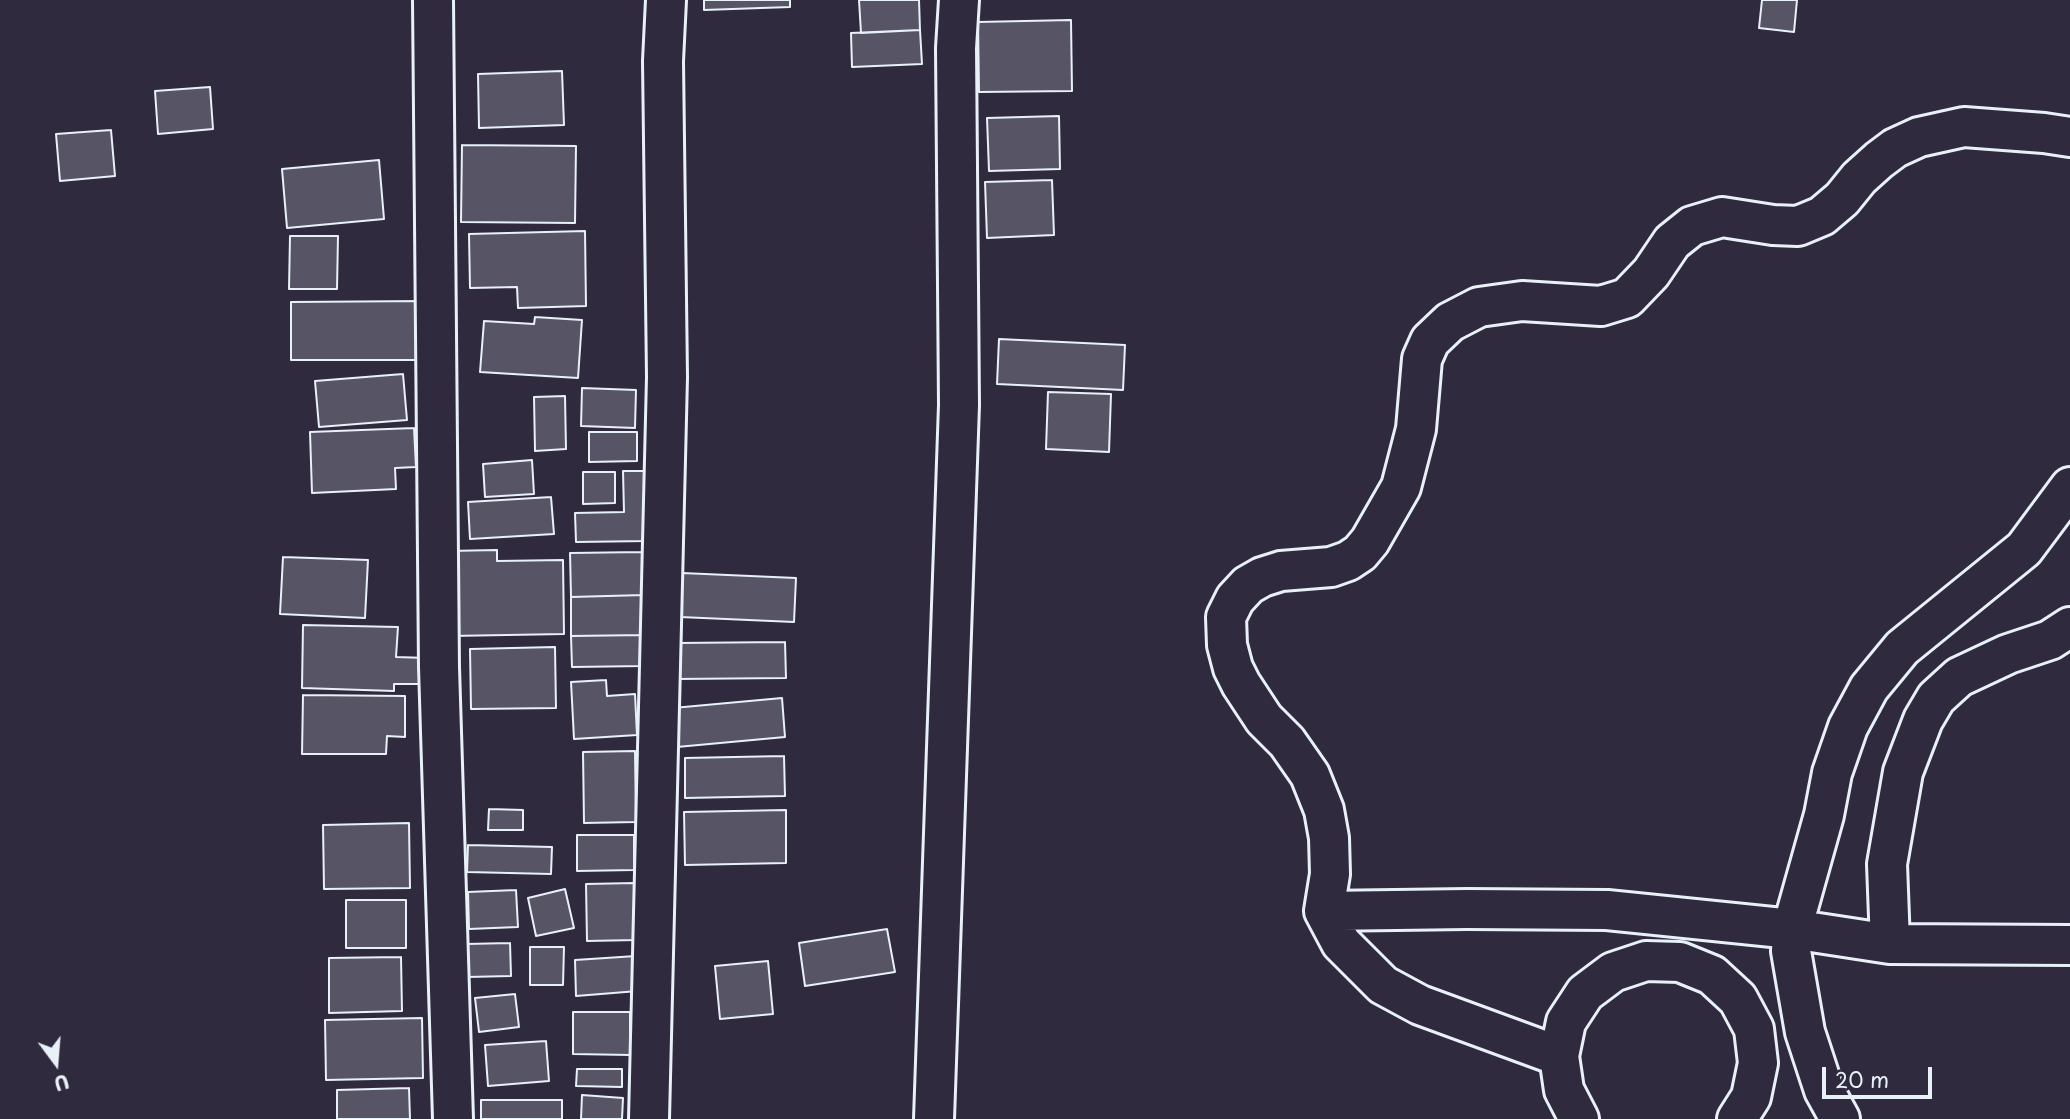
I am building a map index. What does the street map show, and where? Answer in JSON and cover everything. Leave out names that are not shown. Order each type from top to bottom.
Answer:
[{"type":"street","points":[[433,0],[439,667],[453,1119]]},
{"type":"street","points":[[649,1119],[667,377],[663,61],[666,0]]},
{"type":"street","points":[[934,1119],[960,405],[956,48],[959,0]]},
{"type":"street","points":[[1559,1056],[1420,1005],[1383,985],[1341,943],[1324,911],[1330,874],[1329,838],[1324,810],[1310,775],[1287,742],[1264,719],[1233,668],[1227,645],[1226,617],[1234,599],[1248,585],[1262,577],[1281,571],[1331,567],[1348,561],[1360,553],[1370,541],[1401,487],[1416,429],[1422,359],[1430,341],[1450,322],[1479,307],[1522,300],[1601,306],[1628,298],[1651,274],[1672,242],[1692,226],[1722,217],[1798,226],[1822,216],[1843,199],[1859,178],[1879,160],[1895,148],[1919,137],[1964,127],[2070,137]]},
{"type":"street","points":[[1840,1119],[1824,1090],[1805,1032],[1791,951],[1792,929],[1824,815],[1832,773],[1848,727],[1869,688],[1902,648],[2024,549],[2070,487]]},
{"type":"street","points":[[1890,944],[1887,864],[1903,772],[1923,720],[1936,698],[1959,677],[2008,654],[2050,640],[2070,628]]},
{"type":"street","points":[[1324,911],[1607,910],[1792,929],[1890,944],[2070,945]]},
{"type":"street","points":[[1579,1119],[1564,1090],[1559,1056],[1566,1022],[1585,993],[1594,986],[1613,972],[1646,961],[1680,962],[1712,975],[1738,999],[1754,1029],[1758,1063],[1751,1097],[1737,1119]]},
{"type":"building","points":[[704,0],[790,0],[790,7],[704,10]]},
{"type":"building","points":[[859,0],[919,0],[920,30],[861,33]]},
{"type":"building","points":[[1762,0],[1797,0],[1794,32],[1759,28]]},
{"type":"building","points":[[1071,20],[1072,91],[979,92],[978,22]]},
{"type":"building","points":[[920,30],[922,64],[852,67],[851,33]]},
{"type":"building","points":[[562,71],[564,125],[479,128],[478,74]]},
{"type":"building","points":[[210,87],[213,129],[158,134],[155,91]]},
{"type":"building","points":[[1059,116],[1060,169],[989,171],[987,118]]},
{"type":"building","points":[[111,130],[115,176],[60,181],[56,134]]},
{"type":"building","points":[[462,145],[576,146],[575,223],[461,222]]},
{"type":"building","points":[[379,160],[384,219],[287,228],[282,169]]},
{"type":"building","points":[[1052,180],[1054,235],[987,238],[985,182]]},
{"type":"building","points":[[585,231],[586,306],[518,308],[517,287],[470,288],[469,234]]},
{"type":"building","points":[[290,236],[338,236],[337,289],[289,289]]},
{"type":"building","points":[[425,301],[425,360],[291,360],[291,302]]},
{"type":"building","points":[[535,317],[582,320],[578,378],[480,372],[484,321],[534,324]]},
{"type":"building","points":[[999,339],[1125,345],[1123,390],[997,384]]},
{"type":"building","points":[[403,374],[407,420],[319,427],[315,381]]},
{"type":"building","points":[[582,388],[636,390],[635,428],[581,426]]},
{"type":"building","points":[[1048,392],[1111,394],[1109,452],[1046,449]]},
{"type":"building","points":[[565,396],[566,449],[535,451],[534,397]]},
{"type":"building","points":[[414,428],[416,467],[395,468],[396,489],[312,493],[310,432]]},
{"type":"building","points":[[589,432],[637,432],[637,461],[589,462]]},
{"type":"building","points":[[532,460],[534,494],[485,497],[483,464]]},
{"type":"building","points":[[623,471],[646,471],[647,541],[576,542],[575,513],[624,512]]},
{"type":"building","points":[[583,472],[615,472],[615,503],[583,504]]},
{"type":"building","points":[[551,497],[554,534],[470,539],[468,502]]},
{"type":"building","points":[[497,550],[497,561],[563,560],[564,634],[450,636],[448,551]]},
{"type":"building","points":[[643,552],[644,595],[571,597],[570,553]]},
{"type":"building","points":[[283,557],[368,560],[365,618],[280,614]]},
{"type":"building","points":[[682,573],[796,578],[794,622],[680,617]]},
{"type":"building","points":[[644,595],[644,635],[571,636],[571,597]]},
{"type":"building","points":[[303,625],[398,627],[396,657],[428,658],[428,684],[394,684],[394,691],[302,688]]},
{"type":"building","points":[[644,635],[644,666],[572,667],[571,636]]},
{"type":"building","points":[[785,642],[786,678],[676,679],[676,643]]},
{"type":"building","points":[[555,647],[556,708],[471,709],[470,649]]},
{"type":"building","points":[[606,680],[607,696],[635,694],[637,735],[574,739],[571,682]]},
{"type":"building","points":[[303,695],[405,696],[405,737],[387,736],[386,754],[302,754]]},
{"type":"building","points":[[782,698],[785,737],[677,747],[673,708]]},
{"type":"building","points":[[635,751],[636,822],[584,823],[583,752]]},
{"type":"building","points":[[784,756],[785,796],[685,798],[685,758]]},
{"type":"building","points":[[489,809],[523,810],[523,830],[488,830]]},
{"type":"building","points":[[786,810],[786,863],[685,865],[684,812]]},
{"type":"building","points":[[409,823],[410,888],[324,889],[323,825]]},
{"type":"building","points":[[577,835],[634,835],[634,870],[577,871]]},
{"type":"building","points":[[468,845],[552,847],[551,874],[467,872]]},
{"type":"building","points":[[635,883],[636,940],[587,941],[586,884]]},
{"type":"building","points":[[565,889],[574,928],[536,936],[528,898]]},
{"type":"building","points":[[516,890],[518,927],[469,929],[468,892]]},
{"type":"building","points":[[346,900],[406,900],[406,948],[346,948]]},
{"type":"building","points":[[887,929],[895,972],[805,986],[799,943]]},
{"type":"building","points":[[510,943],[511,976],[467,977],[466,944]]},
{"type":"building","points":[[530,947],[564,947],[563,985],[530,985]]},
{"type":"building","points":[[636,956],[638,991],[576,996],[575,960]]},
{"type":"building","points":[[401,957],[402,1011],[329,1013],[329,958]]},
{"type":"building","points":[[768,961],[773,1014],[720,1019],[715,966]]},
{"type":"building","points":[[515,994],[519,1027],[479,1032],[475,998]]},
{"type":"building","points":[[573,1012],[630,1012],[630,1055],[573,1054]]},
{"type":"building","points":[[422,1018],[423,1078],[326,1080],[325,1020]]},
{"type":"building","points":[[546,1041],[549,1081],[488,1086],[485,1045]]},
{"type":"building","points":[[577,1069],[622,1069],[622,1087],[576,1086]]},
{"type":"building","points":[[409,1088],[410,1119],[337,1119],[337,1090]]},
{"type":"building","points":[[582,1095],[623,1098],[622,1119],[581,1119]]},
{"type":"building","points":[[481,1100],[562,1100],[562,1119],[481,1119]]}]
